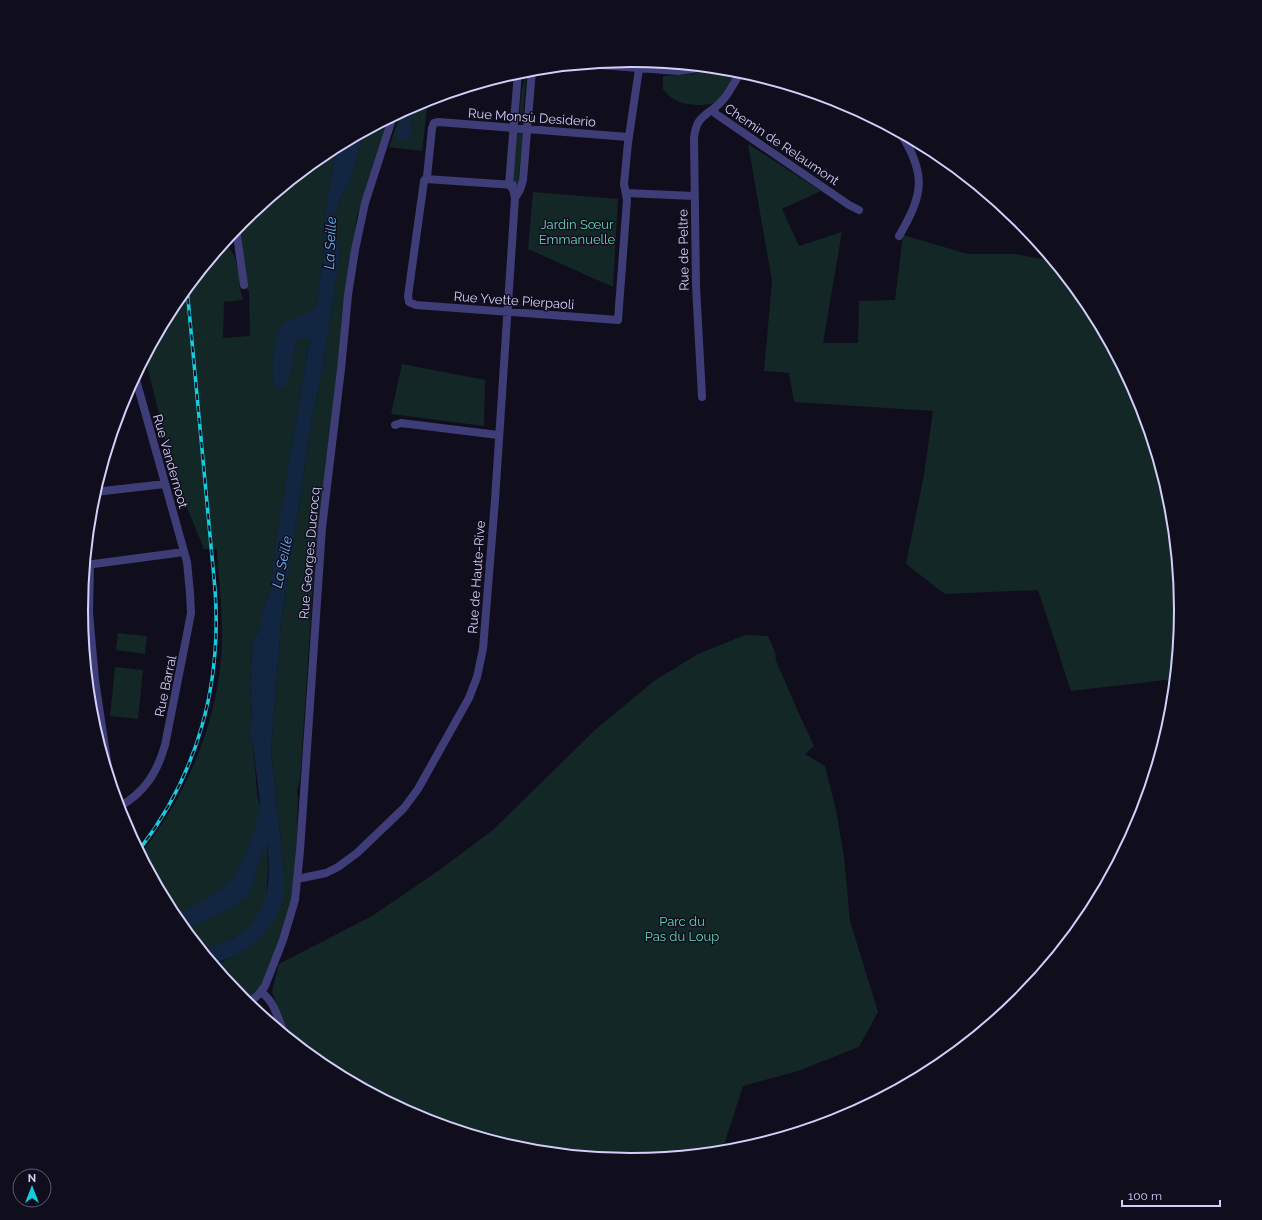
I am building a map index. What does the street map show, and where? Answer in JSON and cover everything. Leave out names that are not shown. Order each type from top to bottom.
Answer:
[{"type":"street","points":[[627,67],[688,70]]},
{"type":"street","points":[[639,68],[628,137],[624,184],[626,193],[694,196]]},
{"type":"street","name":"Rue de Haute-Rive","points":[[514,198],[523,180],[531,76]]},
{"type":"street","name":"Chemin de Relaumont","points":[[737,77],[724,99],[713,109],[716,114],[849,205],[859,210]]},
{"type":"street","name":"Rue de Haute-Rive","points":[[298,878],[326,873],[338,867],[357,853],[404,808],[418,789],[474,687],[480,666],[483,649],[495,500],[514,198],[513,190],[509,185],[518,79]]},
{"type":"street","name":"Rue de Peltre","points":[[702,397],[696,286],[694,138],[695,127],[698,121],[713,109]]},
{"type":"street","name":"Rue Monsù Desiderio","points":[[426,179],[432,128],[434,123],[439,122],[628,137]]},
{"type":"street","name":"Rue Georges Ducrocq","points":[[261,992],[268,979],[283,940],[294,900],[298,878],[320,545],[341,369],[348,295],[355,250],[365,203],[391,123]]},
{"type":"street","points":[[899,236],[914,208],[918,197],[919,187],[919,176],[911,150],[907,143]]},
{"type":"street","points":[[426,179],[521,186]]},
{"type":"street","name":"Rue Yvette Pierpaoli","points":[[426,179],[424,181],[408,296],[409,302],[416,305],[618,320],[626,193]]},
{"type":"street","points":[[237,237],[244,285]]},
{"type":"street","name":"Rue Vandernoot","points":[[137,384],[184,552]]},
{"type":"street","points":[[395,425],[401,424],[498,435]]},
{"type":"street","points":[[101,491],[166,484]]},
{"type":"street","points":[[90,564],[184,552]]},
{"type":"street","name":"Rue Barral","points":[[124,804],[138,794],[148,783],[161,761],[165,745],[191,613],[184,552]]},
{"type":"street","points":[[89,591],[95,680],[104,738]]},
{"type":"street","points":[[253,999],[261,992],[268,998],[273,1004],[280,1024]]},
{"type":"green space","points":[[698,71],[735,77],[720,100],[710,104],[696,105],[682,103],[672,98],[663,89],[663,76],[694,74]]},
{"type":"green space","points":[[526,77],[523,117],[519,117],[522,87],[523,78]]},
{"type":"green space","points":[[427,106],[422,151],[389,147],[398,120]]},
{"type":"green space","points":[[386,126],[357,216],[342,312],[335,392],[314,571],[300,780],[297,790],[296,861],[293,890],[286,924],[261,986],[250,997],[219,963],[249,948],[283,862],[271,751],[281,622],[312,418],[323,366],[340,252],[339,243],[334,233],[335,220],[339,199],[345,191],[351,178],[362,139]]},
{"type":"green space","points":[[516,134],[523,134],[518,183],[513,182]]},
{"type":"green space","points":[[748,144],[821,191],[782,209],[799,246],[842,232],[823,343],[858,343],[859,301],[895,300],[903,235],[968,254],[1015,254],[1045,260],[1062,279],[1101,339],[1133,402],[1145,435],[1164,504],[1173,574],[1173,646],[1169,680],[1071,691],[1038,590],[945,594],[906,564],[924,475],[933,411],[794,402],[789,373],[764,371],[772,281]]},
{"type":"green space","points":[[335,155],[329,187],[324,229],[323,261],[320,283],[286,478],[286,490],[270,593],[261,614],[261,626],[253,641],[250,683],[252,714],[249,735],[253,744],[257,793],[267,843],[268,869],[266,898],[258,916],[246,930],[223,943],[207,949],[180,912],[144,850],[171,810],[195,762],[212,711],[218,685],[222,644],[217,549],[204,549],[175,479],[147,364],[161,338],[180,308],[200,279],[228,246],[234,255],[243,284],[239,284],[243,300],[224,302],[223,338],[250,336],[249,291],[244,285],[246,285],[241,233],[300,179]]},
{"type":"green space","name":"Jardin Sœur Emmanuelle","points":[[533,192],[618,199],[613,287],[528,249]]},
{"type":"green space","points":[[402,364],[485,380],[484,426],[391,414]]},
{"type":"green space","points":[[118,633],[147,636],[145,654],[116,650]]},
{"type":"green space","name":"Parc du Pas du Loup","points":[[745,635],[768,636],[775,652],[776,661],[814,746],[805,754],[825,766],[836,810],[844,857],[850,921],[878,1012],[859,1047],[798,1071],[743,1086],[724,1145],[667,1152],[595,1152],[525,1143],[456,1124],[423,1112],[359,1080],[300,1041],[285,1029],[272,991],[279,964],[372,916],[438,871],[493,830],[596,729],[654,681],[698,654]]},
{"type":"green space","points":[[115,667],[143,670],[138,719],[110,716]]},
{"type":"water","points":[[410,114],[409,116],[413,116],[411,121],[412,133],[407,139],[399,141],[397,132],[402,118]]},
{"type":"water","name":"La Seille","points":[[362,139],[351,178],[345,191],[339,199],[335,220],[334,233],[339,243],[340,252],[323,366],[312,418],[281,622],[271,751],[283,862],[284,893],[275,919],[266,932],[249,948],[235,956],[218,962],[207,949],[238,935],[255,920],[260,910],[267,889],[269,866],[267,844],[258,862],[248,895],[237,905],[191,928],[180,913],[212,896],[233,877],[245,856],[256,824],[260,804],[253,744],[249,735],[252,714],[250,683],[253,641],[261,626],[261,614],[270,593],[279,524],[286,490],[286,478],[310,340],[303,338],[296,342],[289,379],[285,388],[279,389],[275,385],[273,372],[275,344],[277,335],[283,324],[291,319],[308,313],[316,307],[323,261],[324,229],[329,187],[335,155]]},
{"type":"railway","points":[[142,846],[177,791],[191,759],[202,727],[210,693],[214,659],[216,624],[215,589],[188,297]]}]
